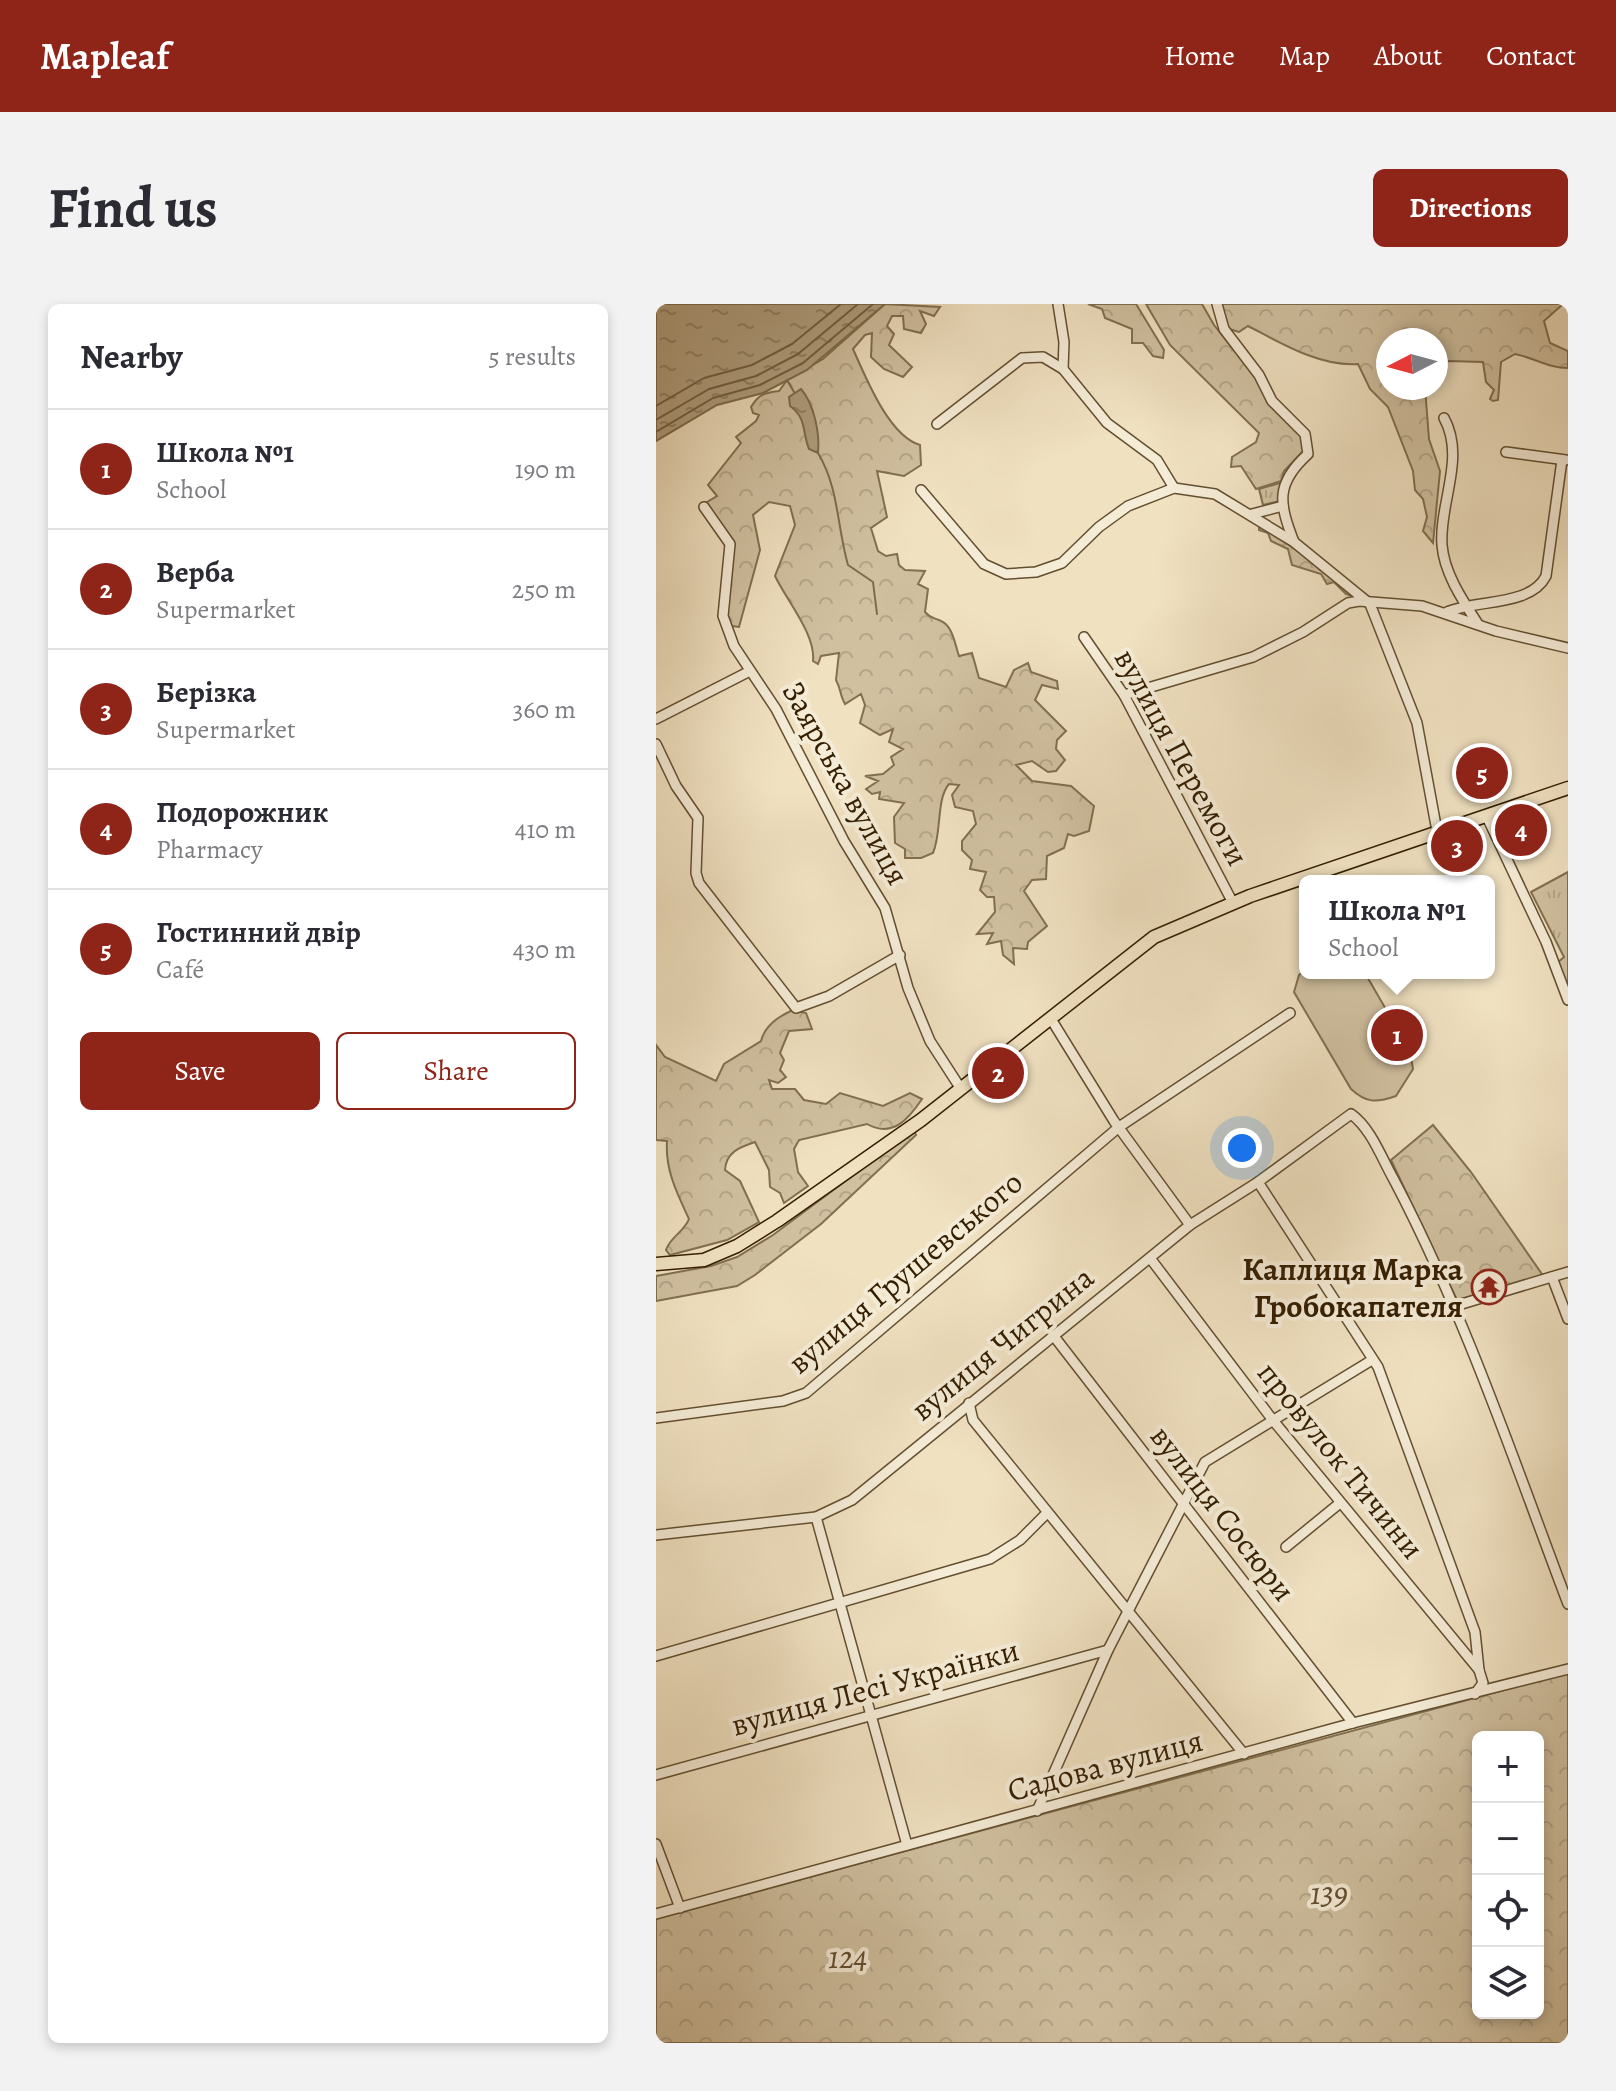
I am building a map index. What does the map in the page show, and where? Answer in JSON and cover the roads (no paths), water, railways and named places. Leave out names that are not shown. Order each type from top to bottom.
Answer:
[{"type":"main road","points":[[1312,875],[1568,788]]},
{"type":"main road","points":[[656,1264],[704,1260],[737,1246],[961,1089],[1154,937],[1233,903],[1299,880]]},
{"type":"street","points":[[1058,304],[1064,342],[1063,369]]},
{"type":"street","points":[[1217,304],[1224,329],[1259,375],[1272,401],[1305,434],[1309,444],[1308,454],[1288,474],[1283,506],[1294,542]]},
{"type":"street","points":[[937,424],[1022,358],[1043,357],[1063,369],[1107,423],[1157,460],[1174,488]]},
{"type":"street","points":[[1444,418],[1450,429],[1452,455],[1442,547],[1465,604],[1479,625]]},
{"type":"street","points":[[1447,612],[1465,604],[1525,595],[1539,589],[1546,576],[1565,460],[1506,452]]},
{"type":"street","points":[[921,490],[984,564],[1006,574],[1036,572],[1062,563],[1099,527],[1128,506],[1174,488],[1215,494],[1252,514],[1346,580],[1370,604],[1417,723],[1437,831]]},
{"type":"street","points":[[1252,514],[1283,506]]},
{"type":"street","name":"Заярська вулиця","points":[[704,507],[730,544],[723,616],[748,672],[754,673],[776,709],[844,841],[885,908],[908,988],[930,1041],[961,1089]]},
{"type":"street","points":[[1124,695],[1233,664],[1303,632],[1348,603],[1422,606],[1479,625],[1568,648]]},
{"type":"street","name":"вулиця Перемоги","points":[[1084,637],[1124,695],[1233,903]]},
{"type":"street","points":[[656,719],[748,672]]},
{"type":"street","points":[[656,744],[676,786],[698,818],[696,873],[699,883],[796,1008],[829,996],[900,955]]},
{"type":"street","points":[[1486,815],[1546,942],[1567,998]]},
{"type":"street","name":"вулиця Грушевського","points":[[656,1418],[783,1401],[806,1393],[1119,1127],[1290,1013]]},
{"type":"street","points":[[1051,1019],[1119,1127],[1190,1225]]},
{"type":"street","name":"вулиця Чигрина","points":[[656,1535],[816,1517],[852,1500],[1190,1225],[1258,1182],[1351,1114],[1369,1134],[1423,1236],[1455,1306]]},
{"type":"street","points":[[1258,1182],[1378,1367],[1475,1632],[1483,1683],[1475,1694]]},
{"type":"street","name":"провулок Тичини","points":[[1150,1258],[1272,1419],[1479,1670]]},
{"type":"street","points":[[1568,1272],[1455,1306],[1568,1604]]},
{"type":"street","points":[[1552,1277],[1568,1319]]},
{"type":"street","name":"вулиця Сосюри","points":[[1053,1335],[1353,1723]]},
{"type":"street","points":[[1037,1811],[1108,1650],[1205,1462],[1372,1360]]},
{"type":"street","points":[[969,1403],[973,1420],[1244,1754]]},
{"type":"street","points":[[1286,1547],[1340,1503]]},
{"type":"street","points":[[656,1656],[990,1559],[1020,1540],[1047,1513]]},
{"type":"street","points":[[816,1517],[907,1845]]},
{"type":"street","name":"вулиця Лесі Українки","points":[[656,1775],[1108,1650]]},
{"type":"street","name":"Садова вулиця","points":[[656,1914],[1353,1723],[1568,1669]]},
{"type":"street","points":[[656,1844],[680,1908]]},
{"type":"water","points":[[656,304],[885,304],[807,370],[763,393],[717,405],[656,441]]},
{"type":"water","points":[[801,389],[815,419],[818,453],[809,449],[802,420],[790,406],[789,397]]},
{"type":"waterway","points":[[787,380],[794,392]]},
{"type":"waterway","points":[[818,453],[834,494],[848,565],[873,582],[877,614]]},
{"type":"place","name":"Гостинний двір","points":[[1482,773]]},
{"type":"place","name":"Подорожник","points":[[1521,830]]},
{"type":"place","name":"Берізка","points":[[1457,846]]},
{"type":"place","name":"Школа №1","points":[[1397,1035]]},
{"type":"place","name":"Верба","points":[[998,1073]]},
{"type":"place","name":"Каплиця Марка Гробокапателя","points":[[1489,1287]]},
{"type":"park label","name":"139","points":[[1329,1893]]},
{"type":"park label","name":"124","points":[[848,1957]]}]
